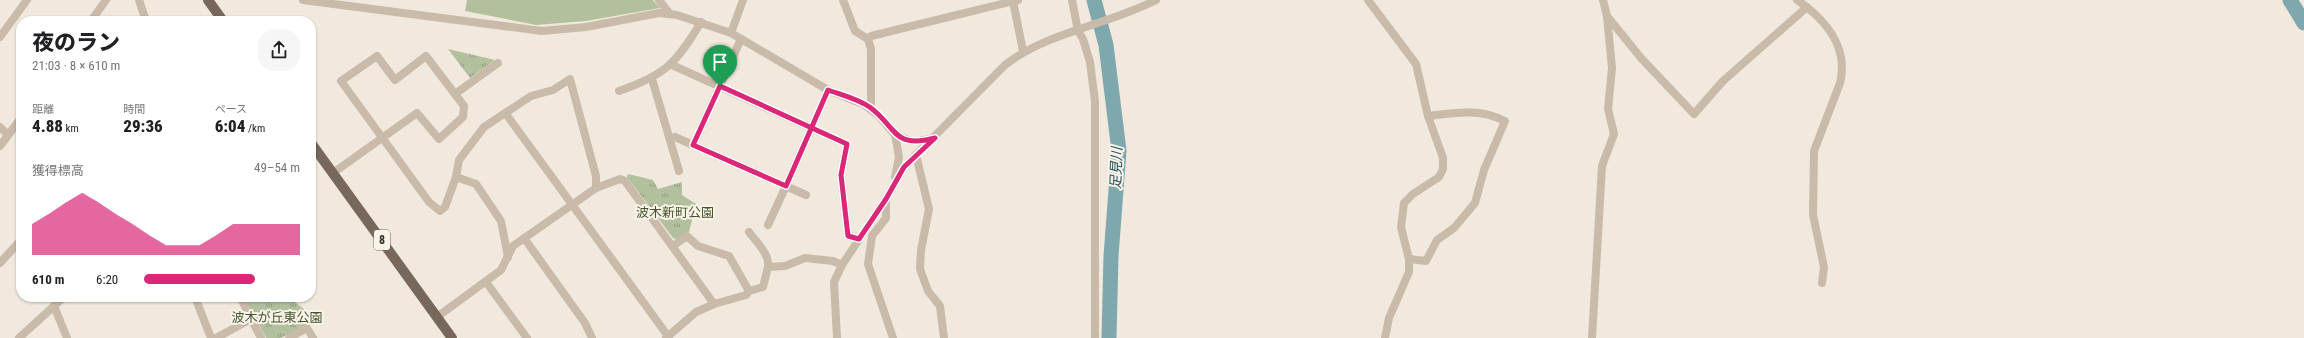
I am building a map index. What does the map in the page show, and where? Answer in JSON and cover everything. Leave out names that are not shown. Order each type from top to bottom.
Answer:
[{"type":"main road","points":[[208,0],[219,16]]},
{"type":"main road","name":"8","points":[[316,150],[452,338]]},
{"type":"street","points":[[0,37],[27,0]]},
{"type":"street","points":[[94,16],[106,0]]},
{"type":"street","points":[[139,0],[144,16]]},
{"type":"street","points":[[303,0],[542,31],[586,27],[659,13],[670,14],[701,22],[731,33],[828,90],[870,108],[894,135],[899,157],[893,186]]},
{"type":"street","points":[[659,0],[670,14]]},
{"type":"street","points":[[731,33],[743,0]]},
{"type":"street","points":[[843,0],[855,31],[868,39],[871,49],[870,108]]},
{"type":"street","points":[[1072,0],[1079,31],[1090,62],[1095,101],[1095,338]]},
{"type":"street","points":[[837,338],[834,282],[842,265],[886,199],[904,167],[935,138],[1005,65],[1023,51],[1109,20],[1156,0]]},
{"type":"street","points":[[1368,0],[1416,64],[1428,116],[1443,158],[1443,170],[1439,177],[1413,194],[1404,203],[1401,227],[1409,259],[1409,272],[1389,318],[1385,338]]},
{"type":"street","points":[[1592,338],[1602,166],[1614,134],[1608,110],[1613,77],[1607,16],[1603,0]]},
{"type":"street","points":[[1797,0],[1815,13],[1834,37],[1842,59],[1843,73],[1840,83],[1814,151],[1814,215],[1824,267],[1822,284]]},
{"type":"street","points":[[868,39],[871,36],[1016,1],[1023,51]]},
{"type":"street","points":[[1607,16],[1641,58],[1694,114],[1723,81],[1807,7]]},
{"type":"street","points":[[97,12],[98,16]]},
{"type":"street","points":[[619,91],[652,79],[672,65],[688,44],[701,22]]},
{"type":"street","points":[[693,145],[741,39]]},
{"type":"street","points":[[333,173],[383,137],[417,113],[439,139],[463,117],[464,106],[426,56],[395,80],[377,56],[341,81],[383,137],[429,202],[440,211],[445,207],[456,177],[460,160],[484,127],[506,114],[531,96],[553,90],[570,79],[596,176],[596,188]]},
{"type":"street","points":[[455,94],[498,62]]},
{"type":"street","points":[[672,65],[847,144],[841,175],[841,191],[848,236],[859,239]]},
{"type":"street","points":[[652,79],[679,171]]},
{"type":"street","points":[[768,225],[828,90]]},
{"type":"street","points":[[1409,259],[1426,261],[1437,240],[1454,228],[1475,203],[1484,170],[1505,121],[1490,114],[1470,112],[1428,116]]},
{"type":"street","points":[[506,114],[667,337],[696,312],[714,304],[746,295],[749,291],[763,287],[769,262],[766,253],[749,232]]},
{"type":"street","points":[[0,146],[16,125]]},
{"type":"street","points":[[0,127],[8,135]]},
{"type":"street","points":[[894,135],[911,141],[935,138]]},
{"type":"street","points":[[675,137],[806,195]]},
{"type":"street","points":[[916,155],[930,209],[920,250],[920,269],[928,291],[940,306],[944,338]]},
{"type":"street","points":[[456,177],[476,184],[501,221],[508,257]]},
{"type":"street","points":[[437,318],[501,270],[513,246],[596,188],[620,179],[625,181],[714,304]]},
{"type":"street","points":[[886,199],[886,218],[872,236],[869,271],[893,338]]},
{"type":"street","points":[[864,231],[872,236]]},
{"type":"street","points":[[673,246],[687,236],[698,246],[728,256],[749,291]]},
{"type":"street","points":[[524,238],[585,323],[592,338]]},
{"type":"street","points":[[0,263],[16,245]]},
{"type":"street","points":[[768,267],[785,266],[805,258],[833,261],[842,265]]},
{"type":"street","points":[[486,282],[527,338]]},
{"type":"street","points":[[20,338],[58,302]]},
{"type":"street","points":[[197,302],[211,338]]},
{"type":"street","points":[[242,302],[261,338]]},
{"type":"street","points":[[54,306],[67,338]]},
{"type":"street","points":[[216,338],[251,319]]},
{"type":"street","points":[[289,338],[307,328],[313,338]]},
{"type":"green space","points":[[467,0],[653,0],[660,8],[586,21],[536,25],[465,11]]},
{"type":"green space","points":[[448,49],[495,60],[470,78]]},
{"type":"green space","name":"波木新町公園","points":[[628,174],[653,180],[658,189],[682,182],[682,195],[696,204],[689,232],[676,239],[673,238],[627,177]]},
{"type":"green space","name":"波木が丘東公園","points":[[247,302],[295,302],[316,319],[281,338],[266,338]]},
{"type":"waterway","name":"足見川","points":[[1094,0],[1106,45],[1119,151],[1111,256],[1109,338]]},
{"type":"waterway","points":[[2290,0],[2304,23]]},
{"type":"route","points":[[720,86],[693,145],[786,186],[811,128],[828,90],[870,108],[878,115],[894,135],[911,141],[935,138],[904,167],[886,199],[859,239],[848,236],[841,191],[841,175],[847,144],[811,128],[720,86]]}]
